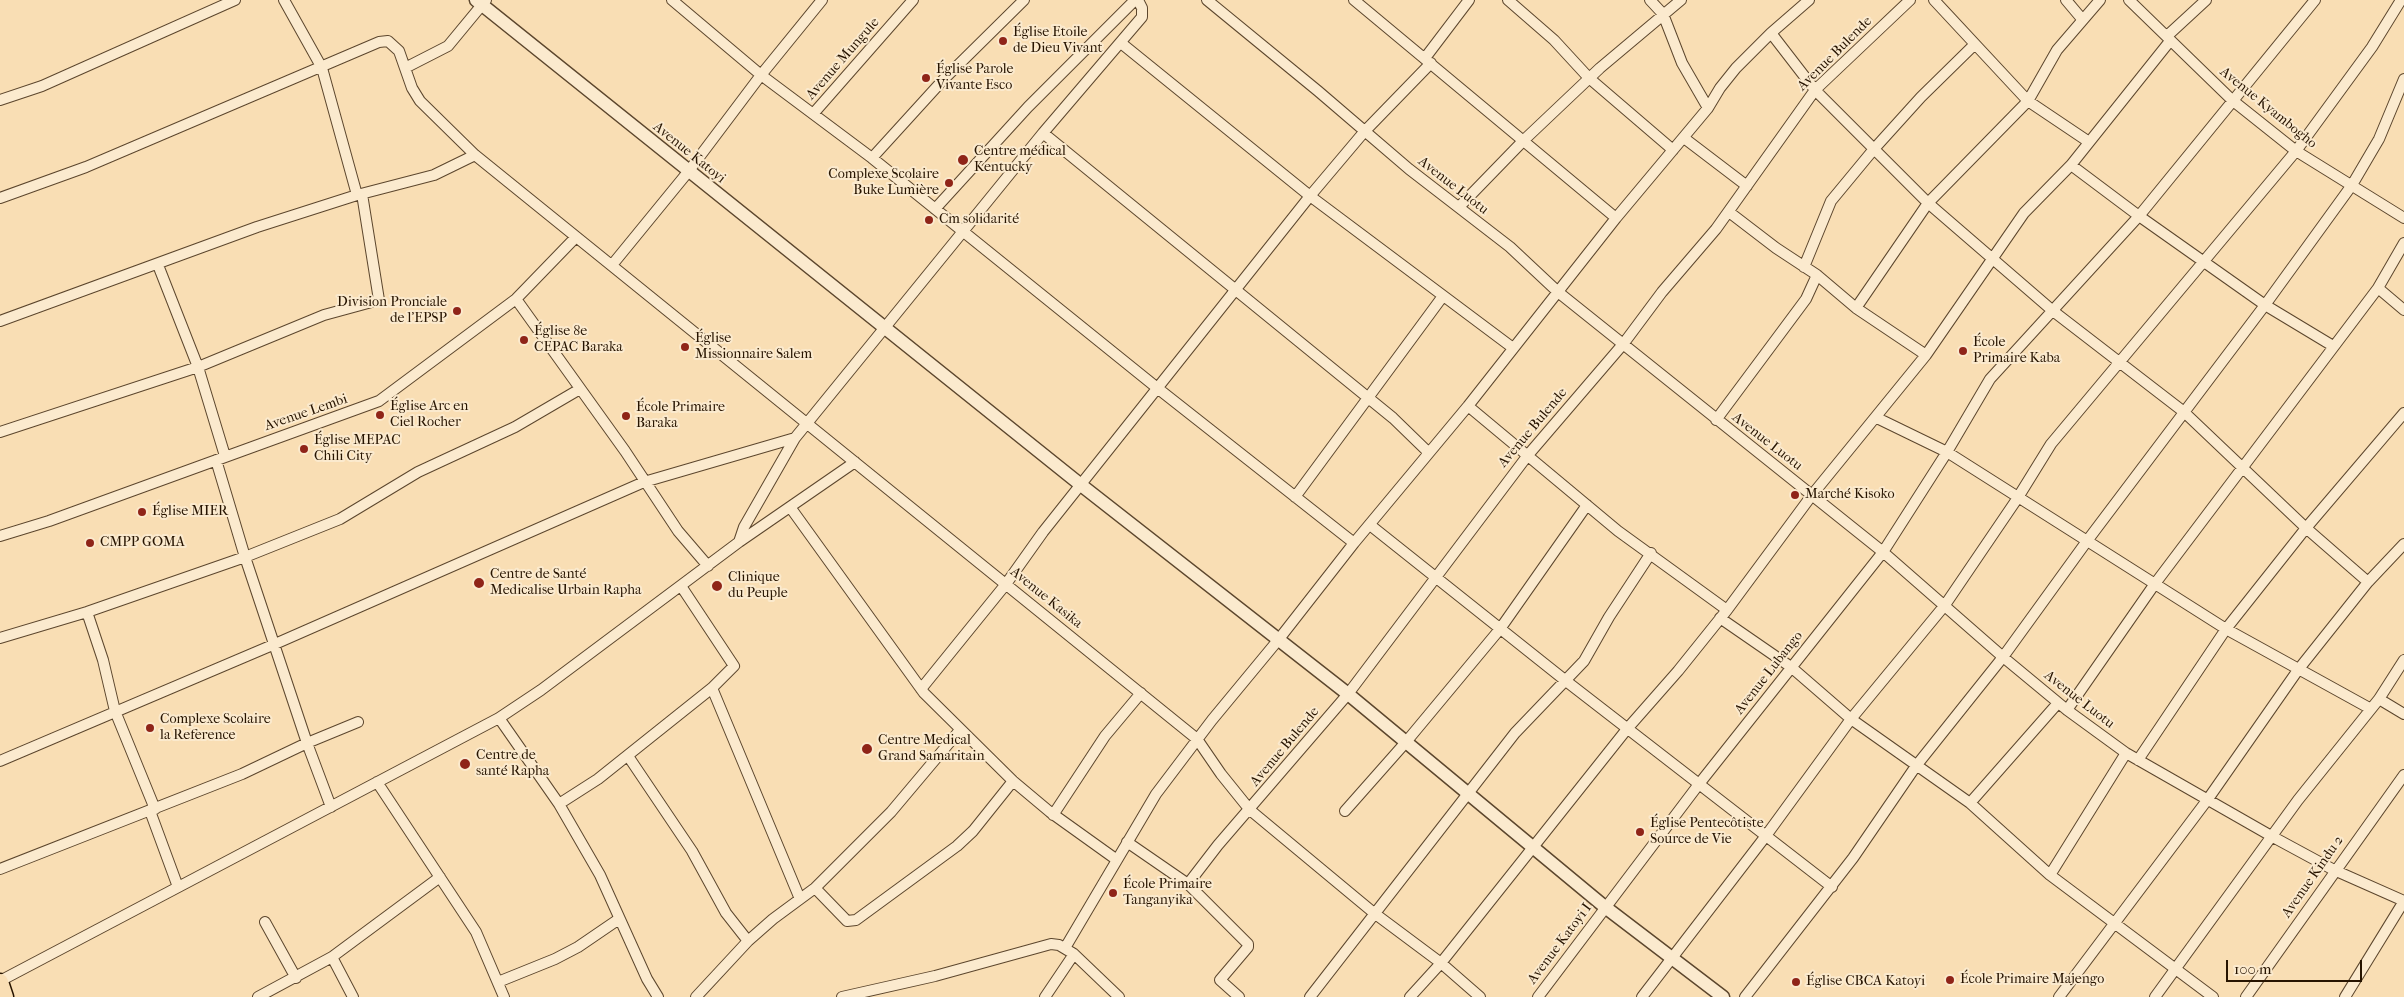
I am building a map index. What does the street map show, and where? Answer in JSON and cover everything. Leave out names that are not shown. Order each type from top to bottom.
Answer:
[{"type":"highway","points":[[0,981],[5,997]]},
{"type":"street","points":[[0,100],[42,86],[236,0]]},
{"type":"street","points":[[0,432],[198,367],[324,314],[380,300],[360,194],[322,68],[284,0]]},
{"type":"street","points":[[672,0],[761,75],[872,158],[1156,388],[1354,543]]},
{"type":"street","points":[[612,265],[688,172],[761,75],[822,0]]},
{"type":"street","name":"Avenue Mungule","points":[[813,114],[913,0]]},
{"type":"street","points":[[872,158],[943,80],[1024,0]]},
{"type":"street","points":[[739,542],[744,527],[795,438],[962,231],[1142,17],[1142,8],[1136,0],[1028,107],[935,209]]},
{"type":"street","name":"Avenue Luotu","points":[[1207,0],[1318,91],[1364,132],[1510,247],[1558,292],[1883,552],[2067,710],[2126,753],[2272,837],[2334,870],[2404,901]]},
{"type":"street","points":[[1354,0],[1616,218]]},
{"type":"street","points":[[921,689],[1006,584],[1022,560],[1235,289],[1310,196],[1428,60],[1469,0]]},
{"type":"street","points":[[1508,0],[1554,40],[1589,78],[1673,150]]},
{"type":"street","points":[[1650,0],[1662,14],[1682,63],[1708,108]]},
{"type":"street","points":[[1458,207],[1589,78],[1662,14],[1681,0]]},
{"type":"street","points":[[1045,997],[1127,842],[1156,794],[1197,739],[1428,452],[1468,406],[1616,218],[1684,138],[1736,68],[1771,33],[1809,0]]},
{"type":"street","name":"Avenue Bulende","points":[[1188,884],[1218,845],[1348,694],[1434,577],[1528,455],[1624,343],[1662,292],[1729,212],[1815,90],[1910,0]]},
{"type":"street","points":[[1934,0],[2028,101],[2089,142]]},
{"type":"street","points":[[2066,0],[2082,18]]},
{"type":"street","points":[[1856,308],[1928,203],[2028,101],[2057,50],[2082,18],[2100,0]]},
{"type":"street","name":"Avenue Kyambogho","points":[[2129,0],[2232,100],[2296,151],[2404,218]]},
{"type":"street","points":[[1410,997],[1441,963],[1627,729],[1678,671],[1724,614],[1812,495],[1877,418],[1926,355],[2024,213],[2071,165],[2169,38],[2206,0]]},
{"type":"street","name":"Avenue Lubango","points":[[1605,906],[1883,552],[1947,452],[1986,384],[2139,216],[2315,0]]},
{"type":"street","points":[[1642,997],[1765,837],[1851,719],[1945,605],[2018,498],[2051,444],[2296,151],[2372,47],[2401,0]]},
{"type":"street","points":[[405,68],[448,46],[482,2]]},
{"type":"street","name":"Avenue Katoyi","points":[[482,2],[688,172],[884,326],[1081,485],[1279,639],[1406,742],[1467,795],[1605,906],[1723,997]]},
{"type":"street","points":[[1771,33],[1815,90],[1928,203],[2053,311],[2184,412],[2243,465],[2306,528],[2368,582]]},
{"type":"street","name":"Avenue Kasika","points":[[322,68],[380,42],[388,41],[399,52],[412,88],[420,101],[475,154],[576,238],[709,342],[806,424],[1197,739],[1221,774],[1250,810],[1374,912],[1441,963],[1480,997]]},
{"type":"street","points":[[1121,43],[1310,196],[1513,348]]},
{"type":"street","points":[[1804,267],[1831,201],[1874,149],[1974,45]]},
{"type":"street","points":[[0,198],[86,167],[322,68]]},
{"type":"street","points":[[1745,997],[1832,887],[1916,766],[2003,657],[2352,185],[2379,139],[2404,78]]},
{"type":"street","points":[[1043,133],[1367,397],[1428,452]]},
{"type":"street","points":[[1684,138],[1747,186]]},
{"type":"street","points":[[0,321],[158,265],[257,227],[360,194],[434,175],[475,154]]},
{"type":"street","points":[[2071,165],[2139,216],[2265,305],[2334,346]]},
{"type":"street","points":[[1729,212],[1817,275],[1856,308],[1926,355]]},
{"type":"street","name":"Avenue Lembi","points":[[0,536],[49,521],[379,401],[516,299],[576,238]]},
{"type":"street","points":[[2067,710],[2154,585],[2378,288],[2404,243]]},
{"type":"street","points":[[158,265],[198,367],[245,557],[307,743],[331,807]]},
{"type":"street","points":[[1716,420],[1806,298],[1817,275]]},
{"type":"street","points":[[2378,288],[2404,310]]},
{"type":"street","points":[[1295,497],[1443,296]]},
{"type":"street","points":[[516,299],[678,531],[708,566]]},
{"type":"street","points":[[0,638],[86,612],[245,557],[340,519],[418,472],[515,426],[580,389]]},
{"type":"street","points":[[1468,406],[1587,505],[1651,553],[1791,667],[1851,719],[1970,803],[2050,875],[2213,997]]},
{"type":"street","points":[[2138,760],[2226,629],[2306,528],[2404,413]]},
{"type":"street","points":[[1877,418],[1947,452],[2226,629],[2371,709]]},
{"type":"street","points":[[0,761],[275,644],[644,482],[795,438]]},
{"type":"street","points":[[0,981],[499,718],[541,690],[739,542],[855,462]]},
{"type":"street","points":[[1345,811],[1406,742],[1500,629],[1587,505]]},
{"type":"street","points":[[790,507],[921,689],[960,730],[1014,781],[1054,815],[1117,860]]},
{"type":"street","points":[[1370,525],[1627,729],[1832,887]]},
{"type":"street","points":[[2059,997],[2208,799],[2298,670],[2368,582],[2404,544]]},
{"type":"street","points":[[1310,997],[1374,912],[1525,722],[1584,662],[1609,617],[1651,553]]},
{"type":"street","points":[[559,804],[598,779],[628,756],[712,688],[732,669],[734,663],[681,586]]},
{"type":"street","points":[[86,612],[103,660],[116,711],[153,810],[178,887]]},
{"type":"street","points":[[2155,997],[2298,800],[2379,699],[2404,660]]},
{"type":"street","points":[[712,688],[800,900]]},
{"type":"street","points":[[1054,815],[1105,736],[1141,693]]},
{"type":"street","points":[[2379,699],[2404,714]]},
{"type":"street","points":[[1970,803],[2058,703]]},
{"type":"street","points":[[499,718],[559,804],[600,875],[646,978],[658,997]]},
{"type":"street","points":[[0,869],[242,774],[307,743],[358,722]]},
{"type":"street","points":[[701,995],[748,941],[815,888],[897,805],[960,730]]},
{"type":"street","points":[[2050,875],[2126,753]]},
{"type":"street","points":[[628,756],[692,851],[726,913],[748,941]]},
{"type":"street","name":"Avenue Kindu 2","points":[[2246,997],[2334,870],[2404,775]]},
{"type":"street","points":[[815,888],[847,921],[856,920],[958,846],[973,831],[1014,781]]},
{"type":"street","points":[[377,782],[476,932],[504,997]]},
{"type":"street","points":[[1127,842],[1188,884],[1248,945],[1220,980],[1239,997]]},
{"type":"street","points":[[258,997],[332,957],[440,877]]},
{"type":"street","points":[[2345,997],[2404,901]]},
{"type":"street","name":"Avenue Katoyi I","points":[[1538,997],[1605,906]]},
{"type":"street","points":[[498,982],[555,959],[578,947],[619,919]]},
{"type":"street","points":[[265,922],[296,978]]},
{"type":"street","points":[[842,997],[935,976],[1051,944],[1069,951],[1119,997]]},
{"type":"street","points":[[332,957],[353,997]]},
{"type":"place","name":"Église Etoile de Dieu Vivant","points":[[1003,41]]},
{"type":"place","name":"Église Parole Vivante Esco","points":[[926,78]]},
{"type":"place","name":"Centre médical Kentucky","points":[[963,160]]},
{"type":"place","name":"Complexe Scolaire Buke Lumière","points":[[949,183]]},
{"type":"place","name":"Cm solidarité","points":[[929,220]]},
{"type":"place","name":"Division Pronciale de l'EPSP","points":[[457,311]]},
{"type":"place","name":"Église 8e CEPAC Baraka","points":[[524,340]]},
{"type":"place","name":"Église Missionnaire Salem","points":[[685,347]]},
{"type":"place","name":"École Primaire Kaba","points":[[1963,351]]},
{"type":"place","name":"Église Arc en Ciel Rocher","points":[[380,415]]},
{"type":"place","name":"École Primaire Baraka","points":[[626,416]]},
{"type":"place","name":"Église MEPAC Chili City","points":[[304,449]]},
{"type":"place","name":"Marché Kisoko","points":[[1795,495]]},
{"type":"place","name":"Église MIER","points":[[142,512]]},
{"type":"place","name":"CMPP GOMA","points":[[90,543]]},
{"type":"place","name":"Centre de Santé Medicalise Urbain Rapha","points":[[479,583]]},
{"type":"place","name":"Clinique du Peuple","points":[[717,586]]},
{"type":"place","name":"Complexe Scolaire la Reference","points":[[150,728]]},
{"type":"place","name":"Centre Medical Grand Samaritain","points":[[867,749]]},
{"type":"place","name":"Centre de santé Rapha","points":[[465,764]]},
{"type":"place","name":"Église Pentecôtiste Source de Vie","points":[[1640,832]]},
{"type":"place","name":"École Primaire Tanganyika","points":[[1113,893]]},
{"type":"place","name":"École Primaire Majengo","points":[[1950,980]]},
{"type":"place","name":"Église CBCA Katoyi","points":[[1796,982]]}]
